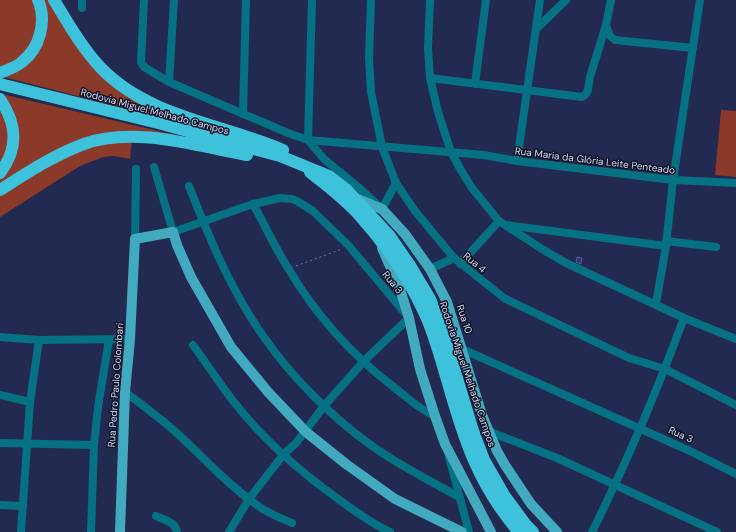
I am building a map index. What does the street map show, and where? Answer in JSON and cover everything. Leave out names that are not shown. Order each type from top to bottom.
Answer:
[{"type":"highway","points":[[0,73],[22,62],[29,56],[37,42],[42,25],[42,15],[38,0]]},
{"type":"highway","points":[[54,0],[100,68],[126,89],[143,99],[176,113],[270,145],[304,160],[329,182]]},
{"type":"highway","name":"Rodovia Miguel Melhado Campos","points":[[0,84],[264,151],[304,166],[354,198],[376,220],[403,254],[430,299],[443,332],[473,431],[484,460],[504,496],[526,530]]},
{"type":"highway","points":[[0,99],[8,112],[14,136],[14,144],[10,157],[0,173]]},
{"type":"highway","points":[[0,190],[64,153],[84,144],[104,139],[141,136],[251,155],[282,164],[329,182]]},
{"type":"highway","name":"Rodovia Miguel Melhado Campos","points":[[329,182],[376,235],[410,285],[425,315],[469,449],[478,471],[498,505],[526,530]]},
{"type":"main road","points":[[354,198],[382,209]]},
{"type":"main road","name":"Rua 10","points":[[382,209],[405,234],[430,269],[447,302],[488,431],[505,465],[531,504],[557,532]]},
{"type":"main road","points":[[135,239],[173,232],[191,277],[231,347],[268,392],[306,432],[346,464],[395,499],[462,532]]},
{"type":"main road","points":[[376,235],[400,289],[409,318]]},
{"type":"main road","name":"Rua Pedro Paulo Colombari","points":[[120,532],[125,392],[130,339],[135,239]]},
{"type":"main road","name":"Rua 3","points":[[409,318],[420,369],[434,416],[445,444]]},
{"type":"main road","points":[[445,444],[491,532]]},
{"type":"main road","points":[[526,530],[545,520]]},
{"type":"street","name":"Rua Maria da Glória Leite Penteado","points":[[144,0],[141,62],[144,68],[169,82],[288,133],[308,140],[484,155],[517,161],[673,180],[736,183]]},
{"type":"street","points":[[169,82],[174,0]]},
{"type":"street","points":[[243,114],[246,0]]},
{"type":"street","points":[[308,140],[312,0]]},
{"type":"street","name":"Rua 4","points":[[371,0],[369,58],[371,87],[382,147],[396,183],[415,211],[454,258],[504,298],[629,358],[665,369],[736,405]]},
{"type":"street","points":[[430,0],[428,48],[430,78],[438,112],[451,152],[472,188],[501,223],[552,256],[566,263],[684,318],[736,339]]},
{"type":"street","points":[[475,84],[486,0]]},
{"type":"street","points":[[517,161],[540,0]]},
{"type":"street","points":[[536,29],[566,0]]},
{"type":"street","points":[[430,78],[579,97],[584,95],[588,90],[590,77],[606,25],[611,0]]},
{"type":"street","points":[[656,304],[700,0]]},
{"type":"street","points":[[606,25],[610,36],[615,40],[693,48]]},
{"type":"street","name":"Rua 10","points":[[308,140],[324,159],[382,209]]},
{"type":"street","points":[[154,167],[173,232]]},
{"type":"street","points":[[135,239],[136,169]]},
{"type":"street","points":[[382,209],[396,183]]},
{"type":"street","points":[[189,186],[202,222],[229,280],[263,336],[286,366],[324,406],[367,443],[388,457],[459,497]]},
{"type":"street","name":"Rua 3","points":[[173,232],[253,204],[280,198],[292,199],[313,211],[349,246],[409,318]]},
{"type":"street","points":[[253,204],[288,269],[308,298],[345,343],[387,382],[420,408],[434,416]]},
{"type":"street","points":[[501,223],[666,243],[716,247]]},
{"type":"street","points":[[460,264],[501,223]]},
{"type":"street","points":[[430,269],[454,258]]},
{"type":"street","points":[[229,532],[249,499],[283,455],[306,432],[324,406],[364,361],[409,318]]},
{"type":"street","points":[[592,532],[615,485],[665,369],[684,318]]},
{"type":"street","points":[[0,337],[39,340],[130,339]]},
{"type":"street","points":[[21,532],[30,402],[39,340]]},
{"type":"street","points":[[91,532],[94,445],[98,407],[109,340]]},
{"type":"street","points":[[193,345],[235,403],[283,455],[343,503],[375,525],[390,532]]},
{"type":"street","name":"Rua 3","points":[[462,349],[690,451],[736,474]]},
{"type":"street","points":[[125,392],[150,410],[180,436],[228,482],[249,499],[263,509],[292,523]]},
{"type":"street","points":[[0,395],[30,402]]},
{"type":"street","points":[[488,431],[557,458],[717,532]]},
{"type":"street","points":[[0,443],[94,445]]},
{"type":"street","name":"Rua 3","points":[[445,444],[469,532]]},
{"type":"street","points":[[0,505],[23,506]]},
{"type":"street","points":[[156,516],[174,525],[177,528],[177,532]]},
{"type":"path","points":[[288,269],[349,246]]},
{"type":"shaded area","points":[[0,0],[34,0],[38,14],[36,34],[24,56],[0,69]]},
{"type":"shaded area","points":[[42,0],[50,0],[96,70],[209,130],[0,76],[33,56]]},
{"type":"shaded area","points":[[2,94],[200,141],[116,134],[0,187],[0,177],[14,152]]},
{"type":"shaded area","points":[[0,104],[10,137],[0,167]]},
{"type":"shaded area","points":[[721,110],[736,111],[736,177],[715,175]]},
{"type":"shaded area","points":[[132,139],[130,159],[114,156],[103,157],[80,166],[0,217],[0,194],[51,164],[95,145]]},
{"type":"building","points":[[577,257],[582,258],[581,264],[576,262]]}]
